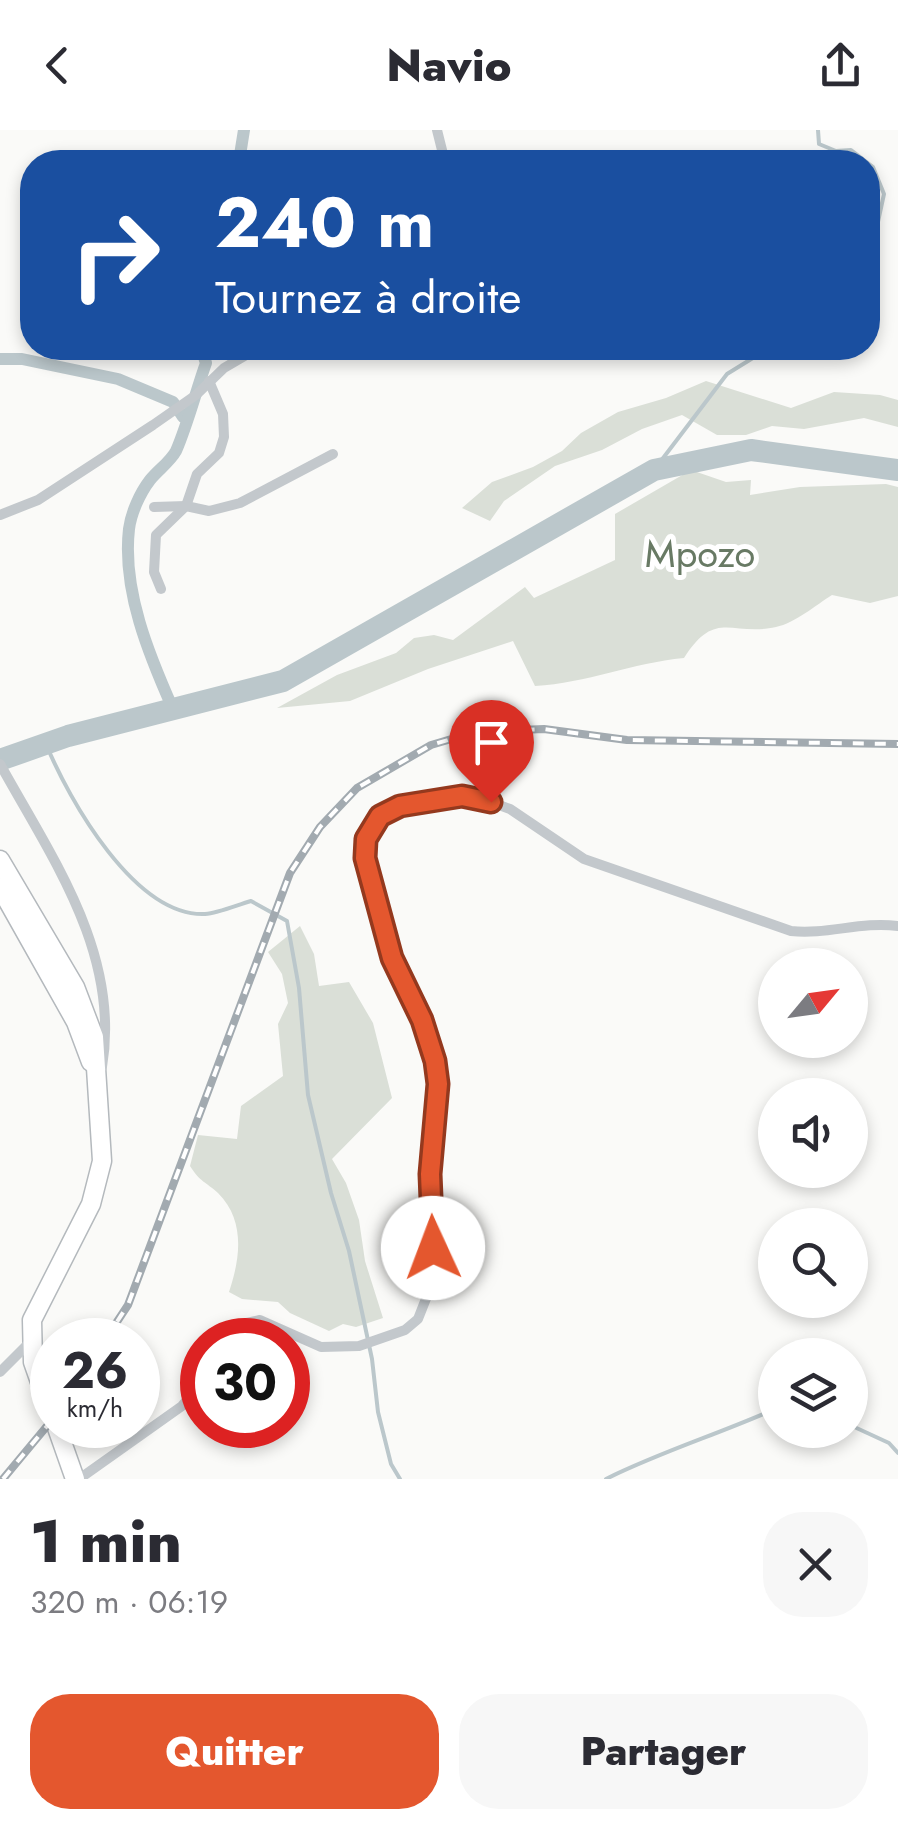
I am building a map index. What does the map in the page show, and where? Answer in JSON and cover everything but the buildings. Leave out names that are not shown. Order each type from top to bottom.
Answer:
[{"type":"highway","points":[[0,860],[28,921]]},
{"type":"highway","points":[[0,888],[75,987],[94,1037],[102,1161],[92,1204],[33,1318]]},
{"type":"highway","points":[[65,1448],[77,1479]]},
{"type":"street","points":[[0,515],[38,500],[159,421],[240,360]]},
{"type":"street","points":[[162,589],[154,572],[156,535],[186,506],[197,474],[219,453],[224,437],[223,414],[209,381]]},
{"type":"street","points":[[154,507],[186,506],[209,511],[240,503],[332,454]]},
{"type":"street","points":[[0,764],[75,900],[92,944],[103,986],[106,1023],[98,1092]]},
{"type":"street","points":[[310,1342],[321,1347],[359,1346],[405,1330],[418,1319],[430,1291],[430,1174],[438,1084],[422,1020],[392,958],[365,858],[366,839],[380,816],[400,806],[462,796],[510,810],[584,859],[791,931],[878,923],[898,926]]},
{"type":"street","points":[[0,1372],[30,1342]]},
{"type":"street","points":[[77,1479],[180,1407]]},
{"type":"green space","name":"Mpozo","points":[[706,381],[791,408],[834,392],[880,395],[898,400],[898,427],[864,418],[804,429],[772,426],[746,435],[717,435],[682,415],[555,466],[504,501],[490,521],[462,508],[492,482],[562,451],[581,433],[618,412]]},
{"type":"green space","name":"Mpozo","points":[[691,470],[726,482],[751,480],[750,495],[800,487],[898,487],[898,596],[870,603],[832,595],[783,625],[715,629],[695,643],[684,658],[573,681],[535,686],[513,641],[428,669],[350,701],[277,708],[337,675],[396,653],[414,638],[434,635],[453,640],[525,587],[534,598],[615,560],[615,514]]},
{"type":"green space","points":[[300,926],[314,954],[319,986],[349,982],[373,1023],[392,1098],[332,1159],[346,1183],[359,1220],[365,1261],[383,1318],[356,1327],[343,1324],[329,1331],[310,1322],[310,1318],[290,1313],[278,1302],[242,1299],[229,1292],[238,1254],[237,1228],[227,1204],[190,1166],[198,1135],[237,1139],[241,1106],[283,1076],[278,1024],[288,1003],[282,974],[268,952]]},
{"type":"waterway","points":[[241,150],[244,130]]},
{"type":"waterway","points":[[818,130],[819,144],[834,150]]},
{"type":"waterway","points":[[880,184],[884,194],[880,212]]},
{"type":"waterway","points":[[0,359],[20,359]]},
{"type":"waterway","points":[[27,360],[118,379],[173,402],[183,417]]},
{"type":"waterway","points":[[173,709],[134,599],[129,529],[143,491],[173,455],[180,440],[205,360]]},
{"type":"waterway","points":[[654,470],[727,374],[750,360]]},
{"type":"waterway","name":"Mpozo","points":[[0,760],[68,736],[283,681],[654,470],[751,450],[898,470]]},
{"type":"waterway","points":[[46,744],[88,823],[130,876],[154,897],[179,910],[205,914],[251,901],[287,921],[299,988],[308,1095],[349,1251],[372,1359],[378,1412],[391,1464],[400,1479]]},
{"type":"waterway","points":[[606,1479],[758,1416]]},
{"type":"waterway","points":[[868,1433],[889,1443],[898,1453]]},
{"type":"railway","points":[[119,1318],[128,1305],[290,873],[320,827],[357,788],[431,745],[475,732],[544,729],[627,740],[898,744]]},
{"type":"railway","points":[[3,1479],[30,1446]]},
{"type":"route","points":[[433,1248],[430,1174],[438,1084],[435,1061],[422,1020],[392,958],[365,858],[366,839],[380,816],[400,806],[462,796],[491,802]]}]
